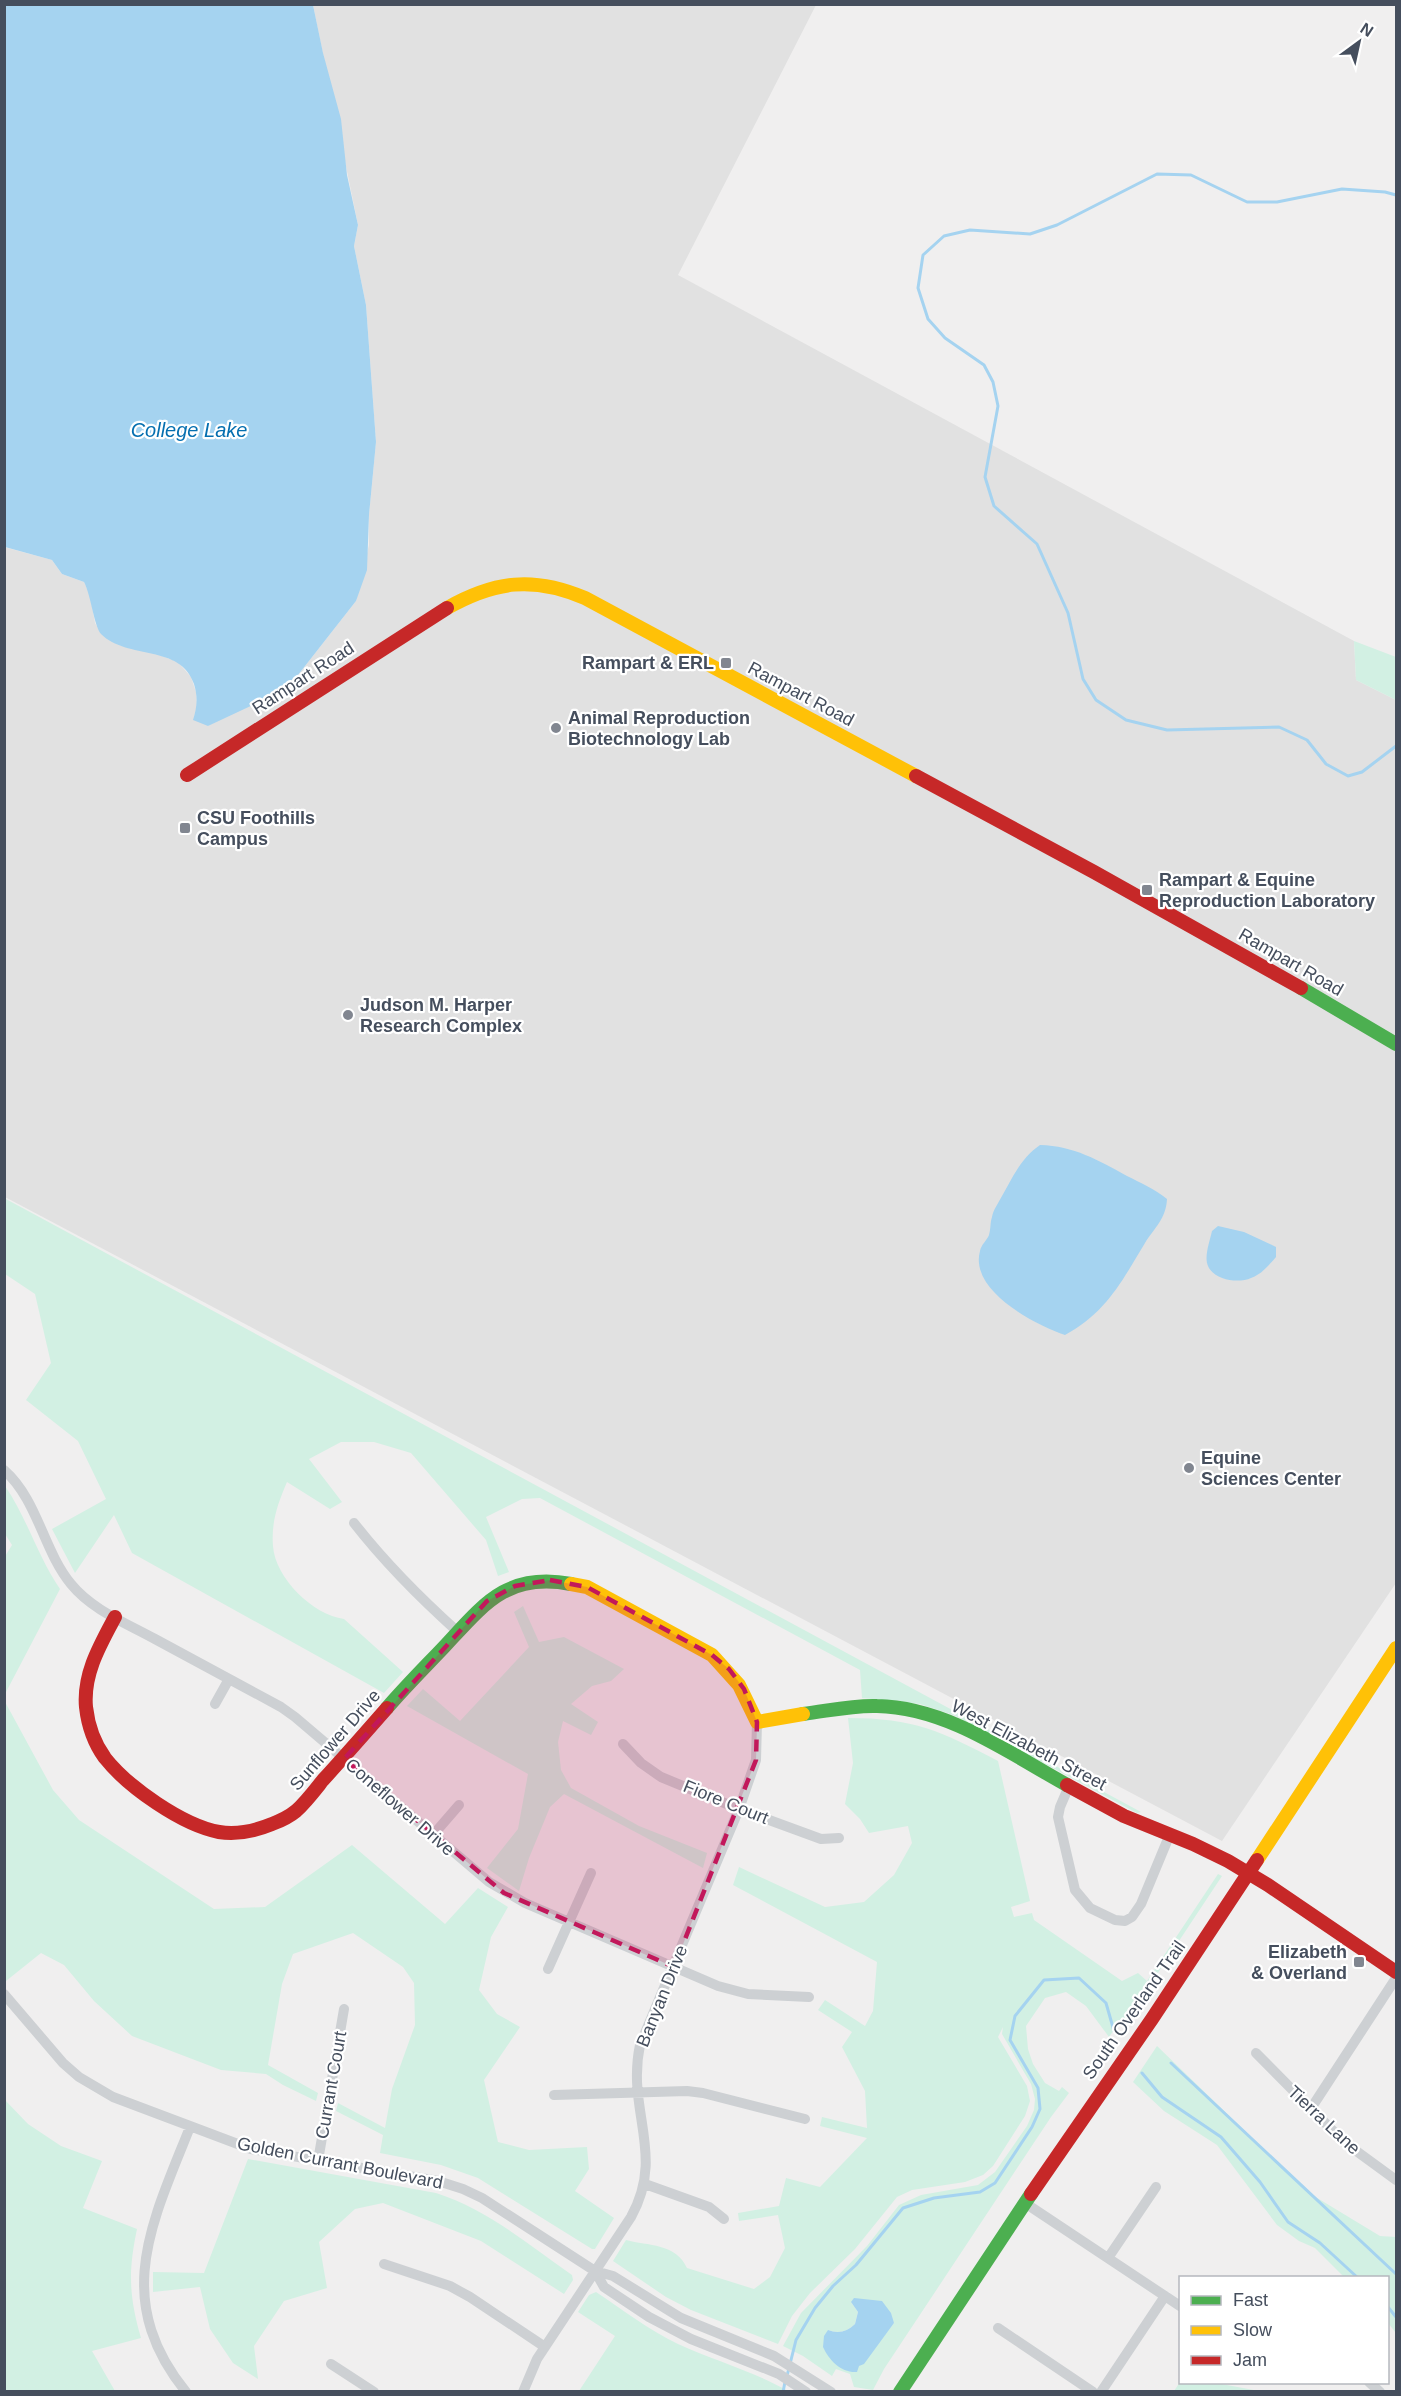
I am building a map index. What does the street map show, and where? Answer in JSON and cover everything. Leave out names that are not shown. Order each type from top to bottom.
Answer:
[{"type":"street","name":"Rampart Road","points":[[187,775],[349,668],[455,603],[502,585],[521,583],[560,588],[585,598],[1133,894],[1308,991],[1396,1044]]},
{"type":"street","name":"Coneflower Drive","points":[[4,1470],[20,1486],[65,1576],[82,1596],[115,1617],[288,1712],[477,1873],[504,1893],[730,1990],[748,1994],[809,1997]]},
{"type":"street","points":[[354,1523],[383,1560],[458,1632],[487,1601],[515,1586],[550,1580],[587,1587],[712,1655],[729,1669],[744,1689],[757,1722]]},
{"type":"street","name":"Sunflower Drive","points":[[115,1617],[98,1648],[87,1677],[85,1694],[88,1724],[95,1741],[110,1765],[122,1777],[184,1821],[197,1827],[225,1833],[240,1833],[270,1826],[302,1806],[458,1632]]},
{"type":"street","name":"South Overland Trail","points":[[900,2391],[1119,2062],[1138,2039],[1396,1648]]},
{"type":"street","points":[[215,1704],[229,1679]]},
{"type":"street","name":"West Elizabeth Street","points":[[757,1722],[843,1708],[877,1706],[931,1715],[965,1728],[1124,1816],[1222,1858],[1396,1972]]},
{"type":"street","name":"Banyan Drive","points":[[523,2391],[537,2359],[631,2217],[645,2184],[647,2148],[636,2092],[640,2045],[739,1809],[756,1760],[757,1722]]},
{"type":"street","name":"Fiore Court","points":[[623,1744],[641,1763],[661,1776],[739,1809],[821,1839],[839,1838]]},
{"type":"street","points":[[1070,1786],[1058,1817],[1075,1890],[1090,1908],[1115,1920],[1125,1921],[1132,1917],[1141,1904],[1170,1834]]},
{"type":"street","points":[[433,1835],[459,1805]]},
{"type":"street","points":[[548,1969],[591,1873]]},
{"type":"street","points":[[1310,2110],[1396,1978]]},
{"type":"street","name":"Golden Currant Boulevard","points":[[4,1994],[50,2050],[79,2077],[113,2097],[251,2149],[438,2181],[463,2189],[482,2198],[595,2271],[613,2276],[681,2318],[774,2356],[831,2391]]},
{"type":"street","name":"Currant Court","points":[[318,2161],[344,2009]]},
{"type":"street","name":"Tierra Lane","points":[[1256,2053],[1344,2142],[1396,2180]]},
{"type":"street","points":[[554,2095],[687,2091],[806,2119]]},
{"type":"street","points":[[186,2391],[161,2354],[149,2324],[143,2290],[143,2272],[149,2233],[190,2127]]},
{"type":"street","points":[[645,2184],[709,2207],[723,2219]]},
{"type":"street","points":[[1108,2258],[1156,2187]]},
{"type":"street","points":[[1025,2203],[1179,2305]]},
{"type":"street","points":[[384,2264],[450,2286],[470,2296],[545,2347]]},
{"type":"street","name":"Golden Currant Boulevard","points":[[595,2271],[604,2287],[649,2318],[691,2339],[779,2374],[806,2391]]},
{"type":"street","points":[[1101,2391],[1165,2296]]},
{"type":"street","points":[[998,2328],[1094,2391]]},
{"type":"street","points":[[767,2369],[774,2356]]},
{"type":"street","points":[[331,2364],[374,2391]]},
{"type":"highlighted area","points":[[550,1580],[587,1587],[712,1655],[729,1669],[744,1689],[757,1722],[756,1760],[674,1967],[504,1893],[344,1759],[487,1601],[515,1586]]},
{"type":"shaded area","points":[[313,5],[816,5],[678,275],[1354,641],[1356,680],[1396,700],[1396,1583],[1222,1841],[5,1197],[4,547],[52,560],[62,574],[84,582],[90,595],[95,623],[101,633],[178,662],[191,677],[196,692],[197,708],[208,726],[298,675],[356,601],[369,545],[369,515],[376,442],[366,305],[354,246],[358,225]]},
{"type":"green space","points":[[1354,641],[1396,657],[1396,700],[1356,680]]},
{"type":"green space","points":[[4,1198],[1141,1812],[1137,1813],[956,1716],[920,1704],[862,1698],[860,1670],[540,1498],[522,1499],[486,1517],[509,1572],[498,1576],[486,1540],[411,1453],[374,1442],[341,1442],[309,1459],[342,1502],[330,1509],[287,1482],[276,1513],[273,1546],[275,1558],[288,1582],[308,1603],[332,1616],[344,1619],[403,1672],[384,1693],[132,1553],[114,1515],[75,1573],[52,1529],[106,1499],[78,1441],[26,1400],[51,1363],[35,1294],[5,1274]]},
{"type":"green space","points":[[5,1486],[60,1589],[5,1694],[4,1558],[12,1545],[5,1534]]},
{"type":"green space","points":[[523,1606],[539,1642],[564,1637],[624,1669],[611,1681],[592,1686],[571,1704],[598,1722],[591,1735],[563,1721],[558,1742],[561,1770],[571,1788],[639,1826],[707,1853],[703,1868],[564,1794],[550,1807],[529,1858],[519,1891],[487,1868],[518,1829],[528,1774],[407,1706],[423,1689],[460,1721],[529,1647],[514,1612]]},
{"type":"green space","points":[[4,1700],[53,1790],[79,1820],[214,1909],[265,1907],[352,1845],[445,1924],[478,1888],[508,1907],[491,1937],[479,1990],[497,2014],[520,2027],[484,2080],[498,2142],[529,2150],[587,2147],[589,2169],[575,2191],[614,2218],[595,2249],[478,2178],[441,2165],[380,2153],[383,2135],[336,2111],[338,2103],[385,2128],[392,2089],[415,2025],[414,1983],[403,1967],[353,1933],[293,1954],[282,1984],[268,2065],[318,2093],[316,2101],[266,2074],[221,2070],[132,2036],[94,2001],[64,1965],[41,1953],[6,1981],[4,1978]]},
{"type":"green space","points":[[848,1718],[891,1720],[926,1728],[998,1761],[1030,1901],[1011,1907],[1014,1917],[1032,1913],[1034,1920],[1122,1981],[1138,1973],[1147,1981],[1218,1874],[1222,1876],[1126,2021],[1121,2020],[1109,2037],[1086,2006],[1066,1992],[1045,1998],[1026,2026],[1028,2049],[1033,2064],[1045,2083],[1059,2091],[1062,2087],[1069,2093],[884,2369],[873,2390],[854,2387],[850,2374],[836,2369],[832,2376],[803,2356],[783,2346],[801,2313],[867,2246],[899,2205],[921,2195],[978,2185],[995,2172],[1027,2126],[1034,2110],[1035,2099],[1031,2084],[1002,2034],[1003,2027],[998,2037],[1027,2086],[1030,2101],[1025,2116],[993,2166],[983,2175],[965,2182],[912,2190],[897,2197],[855,2249],[810,2293],[792,2316],[778,2344],[691,2310],[666,2297],[613,2261],[626,2240],[652,2245],[676,2254],[687,2268],[754,2289],[770,2277],[785,2248],[778,2215],[739,2221],[738,2213],[779,2206],[786,2178],[820,2187],[867,2138],[820,2126],[822,2117],[867,2128],[865,2091],[842,2047],[852,2032],[818,2010],[825,2000],[865,2026],[873,2011],[877,1962],[733,1885],[739,1867],[825,1907],[864,1902],[894,1875],[912,1843],[908,1826],[869,1833],[860,1819],[845,1804],[853,1763]],"holes":[[[851,2302],[894,2323],[859,2366],[828,2330],[842,2332],[855,2324],[858,2312]]]},
{"type":"green space","points":[[1157,2046],[1309,2193],[1380,2236],[1396,2237],[1396,2333],[1389,2324],[1389,2276],[1343,2276],[1315,2248],[1299,2241],[1277,2225],[1217,2145],[1164,2111],[1133,2082]]},
{"type":"green space","points":[[5,2100],[28,2124],[61,2146],[102,2161],[83,2208],[137,2229],[132,2258],[131,2284],[141,2338],[92,2351],[115,2391],[5,2391]]},
{"type":"green space","points":[[248,2159],[436,2193],[455,2200],[507,2229],[572,2275],[573,2280],[564,2294],[481,2241],[383,2203],[355,2209],[319,2242],[327,2288],[284,2301],[254,2346],[258,2379],[233,2363],[210,2329],[200,2287],[153,2292],[153,2272],[204,2273]]},
{"type":"green space","points":[[596,2292],[667,2338],[788,2391],[579,2391],[615,2336],[578,2312],[589,2295]]},
{"type":"green space","points":[[1179,2384],[1221,2384],[1259,2391],[1174,2391]]},
{"type":"water","name":"College Lake","points":[[4,5],[313,5],[341,119],[347,175],[358,225],[354,246],[366,305],[376,442],[369,515],[367,570],[356,601],[298,675],[274,695],[208,726],[193,720],[196,707],[194,684],[187,671],[178,663],[166,657],[112,642],[99,630],[84,582],[62,574],[52,560],[5,547]]},
{"type":"water","points":[[1040,1145],[1064,1148],[1085,1155],[1148,1186],[1167,1199],[1165,1212],[1159,1223],[1112,1295],[1092,1317],[1065,1335],[1022,1315],[994,1293],[979,1266],[981,1249],[989,1235],[995,1209],[1018,1168]]},
{"type":"water","points":[[1218,1226],[1244,1232],[1276,1247],[1276,1257],[1262,1272],[1246,1280],[1219,1277],[1207,1263],[1207,1251],[1212,1231]]},
{"type":"water","points":[[854,2298],[882,2301],[891,2313],[894,2323],[864,2364],[859,2366],[857,2372],[851,2372],[836,2365],[823,2347],[824,2336],[828,2330],[842,2332],[855,2324],[858,2312],[851,2302]]},
{"type":"waterway","points":[[1396,195],[1342,189],[1277,202],[1247,202],[1191,175],[1157,174],[1057,225],[1030,234],[970,230],[944,236],[923,255],[918,288],[928,319],[945,338],[984,365],[993,382],[998,406],[985,477],[994,506],[1037,544],[1068,613],[1083,679],[1096,700],[1126,720],[1167,730],[1279,727],[1307,740],[1326,764],[1348,776],[1362,772],[1396,746]]},
{"type":"waterway","points":[[787,2376],[796,2340],[815,2308],[833,2286],[856,2265],[903,2208],[934,2198],[980,2192],[995,2183],[1032,2127],[1040,2109],[1038,2088],[1010,2040],[1015,2016],[1044,1980],[1079,1978],[1106,2003],[1114,2031]]},
{"type":"waterway","points":[[1171,2063],[1396,2274]]},
{"type":"waterway","points":[[1142,2073],[1162,2097],[1221,2137],[1260,2182],[1288,2222],[1320,2243],[1356,2276]]},
{"type":"waterway","points":[[1389,2308],[1396,2317]]},
{"type":"waterway","points":[[783,2392],[785,2382]]},
{"type":"traffic: fast","points":[[1301,988],[1396,1044]]},
{"type":"traffic: fast","points":[[387,1708],[472,1617],[498,1595],[513,1587],[530,1583],[549,1581],[571,1584]]},
{"type":"traffic: fast","points":[[803,1714],[868,1706],[903,1708],[928,1714],[1000,1746],[1067,1785]]},
{"type":"traffic: fast","points":[[900,2392],[1031,2194]]},
{"type":"traffic: slow","points":[[447,608],[498,587],[531,584],[566,591],[585,598],[916,776]]},
{"type":"traffic: slow","points":[[571,1584],[587,1587],[712,1655],[739,1685],[757,1722],[803,1714]]},
{"type":"traffic: slow","points":[[1257,1860],[1396,1648]]},
{"type":"traffic: jam","points":[[187,775],[447,608]]},
{"type":"traffic: jam","points":[[916,776],[1301,988]]},
{"type":"traffic: jam","points":[[115,1617],[94,1660],[87,1683],[86,1707],[95,1740],[105,1758],[127,1781],[173,1813],[204,1828],[226,1833],[246,1832],[291,1815],[307,1800],[387,1708]]},
{"type":"traffic: jam","points":[[1067,1785],[1124,1816],[1228,1861],[1268,1885],[1396,1972]]},
{"type":"traffic: jam","points":[[1031,2194],[1152,2019],[1257,1860]]},
{"type":"place","name":"Rampart & ERL","points":[[726,663]]},
{"type":"place","name":"Animal Reproduction Biotechnology Lab","points":[[556,728]]},
{"type":"place","name":"CSU Foothills Campus","points":[[185,828]]},
{"type":"place","name":"Rampart & Equine Reproduction Laboratory","points":[[1147,890]]},
{"type":"place","name":"Judson M. Harper Research Complex","points":[[348,1015]]},
{"type":"place","name":"Equine Sciences Center","points":[[1189,1468]]},
{"type":"place","name":"Elizabeth & Overland","points":[[1359,1962]]}]
